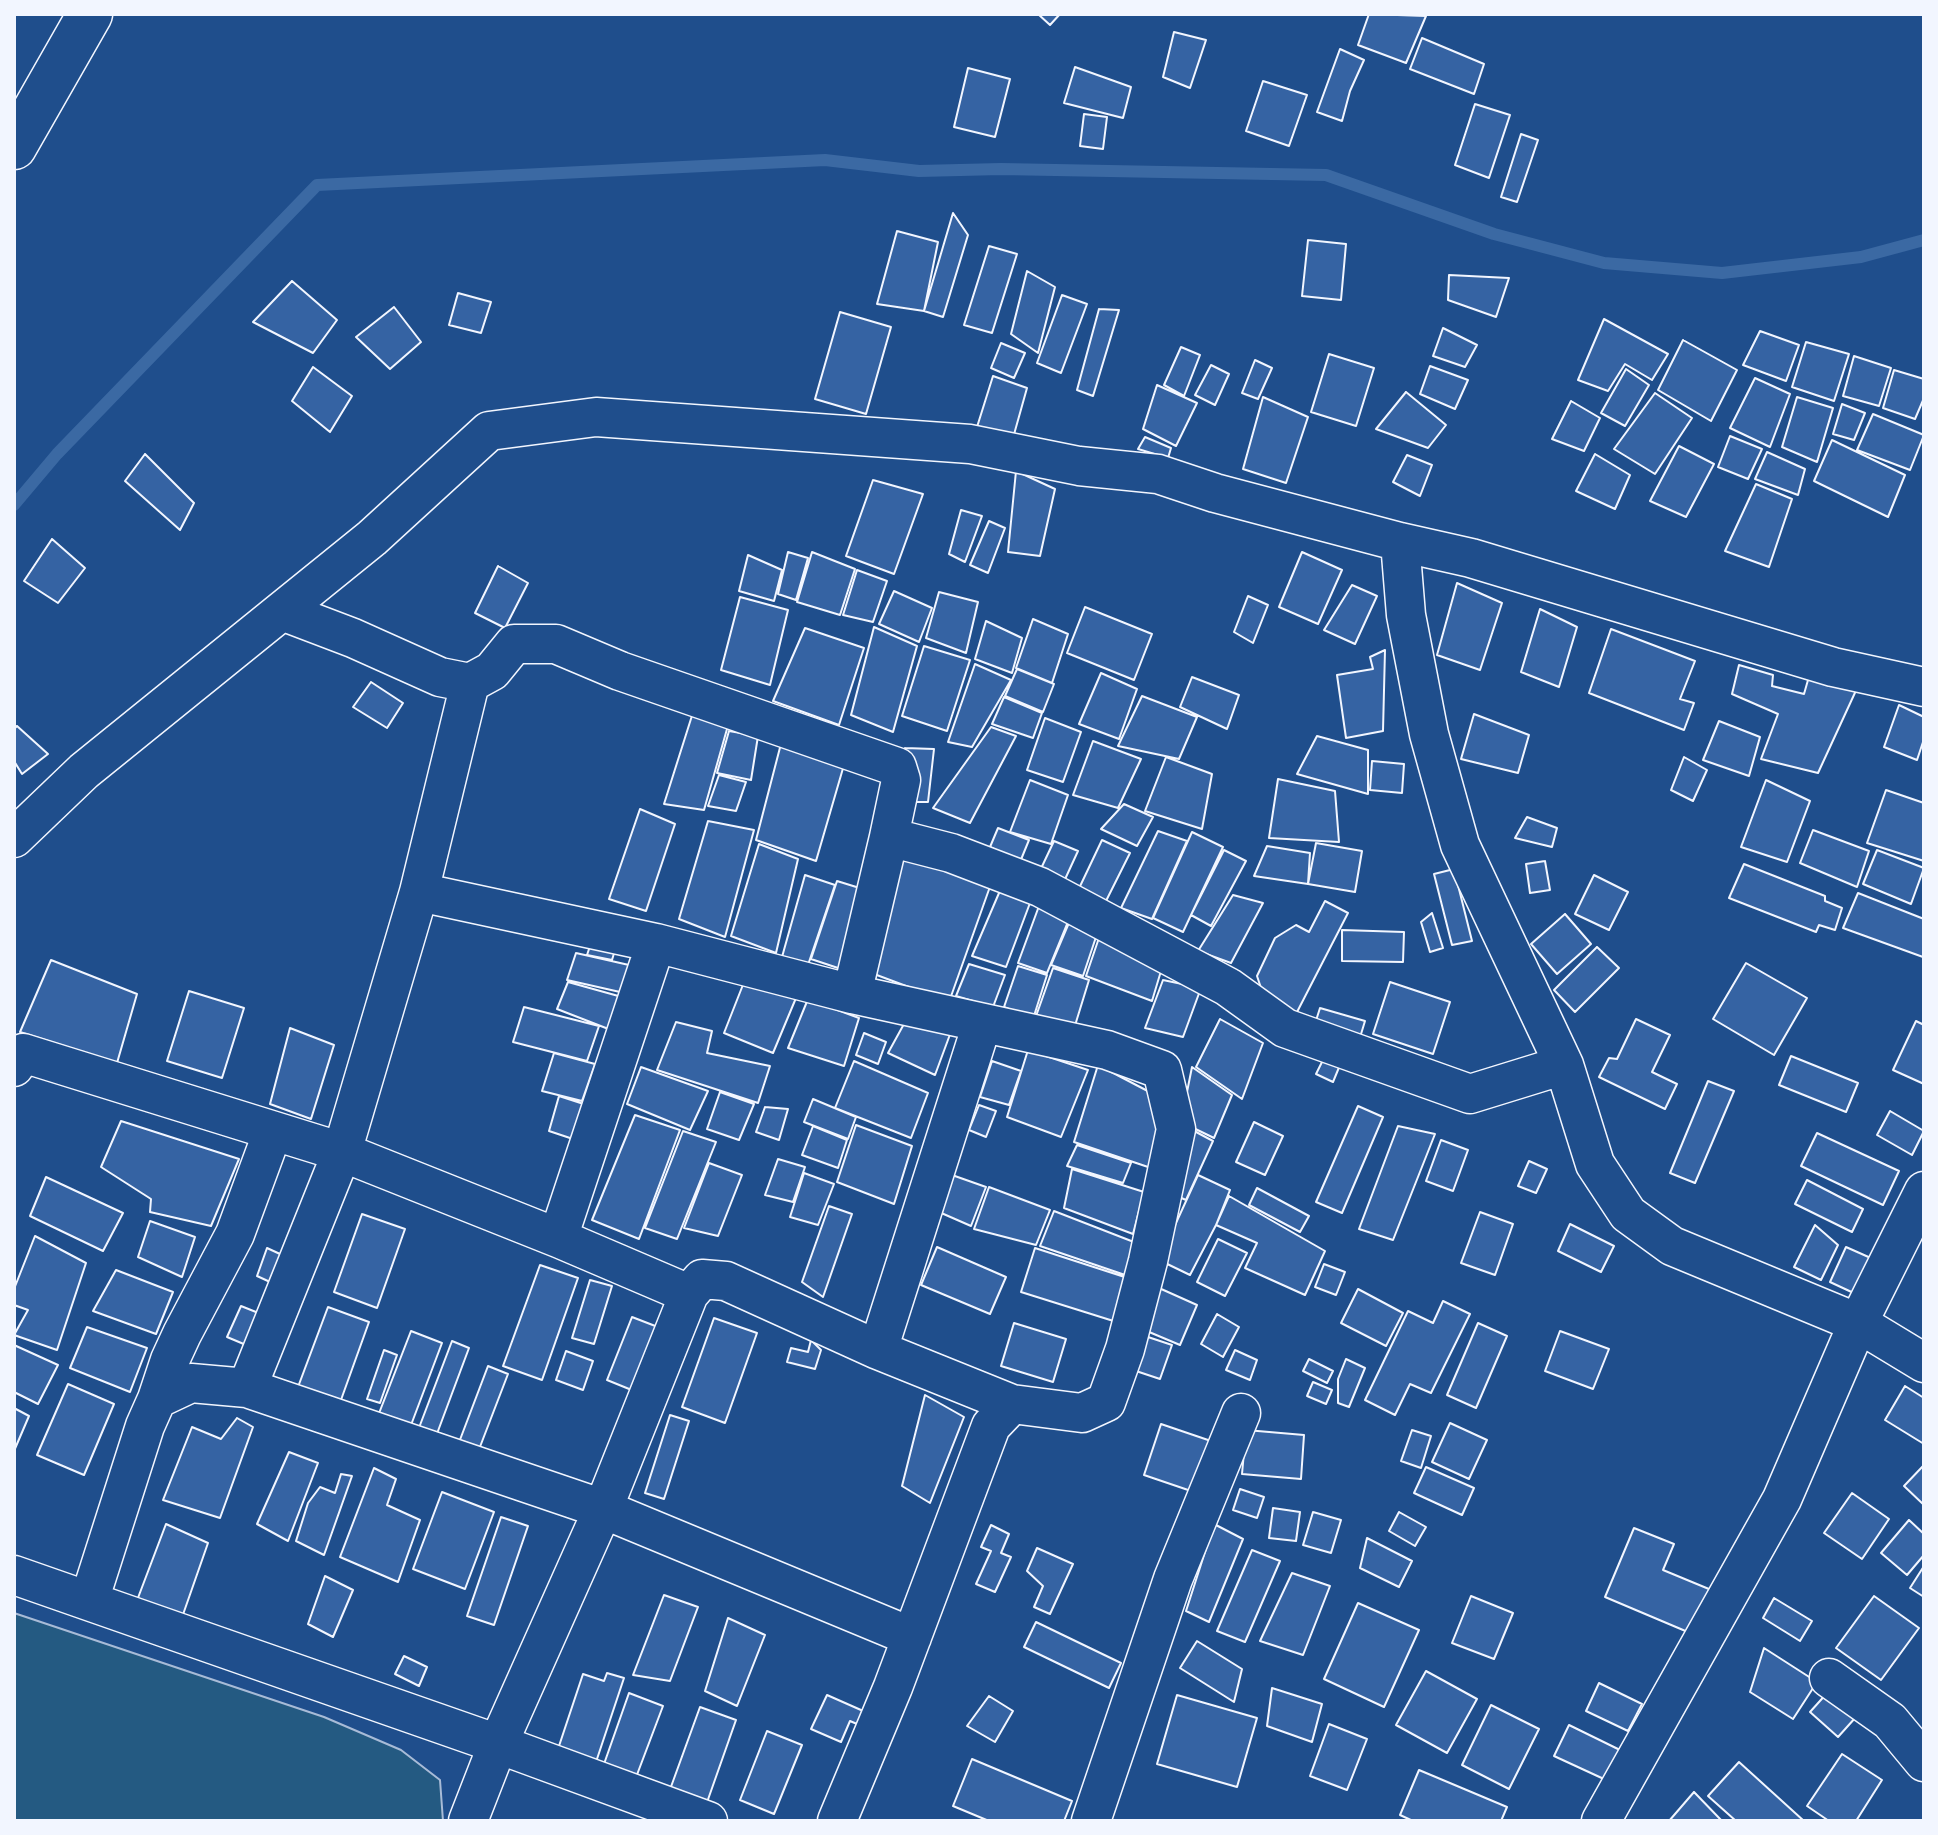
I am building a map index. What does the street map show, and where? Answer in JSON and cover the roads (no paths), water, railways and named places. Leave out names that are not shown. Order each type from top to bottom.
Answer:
[{"type":"street","points":[[14,147],[90,14]]},
{"type":"street","points":[[14,838],[84,771],[372,538],[489,431],[596,417],[970,444],[1079,466],[1158,474],[1215,493],[1471,558],[1833,667],[1924,687]]},
{"type":"street","points":[[1400,542],[1406,615],[1429,734],[1460,845],[1564,1065],[1595,1164],[1628,1214],[1672,1246],[1858,1323],[1924,1363]]},
{"type":"street","points":[[282,611],[353,638],[440,677],[470,683],[492,671],[514,644],[556,644],[620,671],[897,767],[901,780],[852,994]]},
{"type":"street","points":[[247,1388],[342,1152],[419,892],[470,683]]},
{"type":"street","points":[[889,837],[951,853],[1040,887],[1228,987],[1285,1028],[1470,1094],[1564,1065]]},
{"type":"street","points":[[419,892],[656,943],[852,994],[1107,1050],[1162,1070],[1176,1129],[1148,1261],[1125,1349],[1106,1402],[1082,1413],[1012,1404],[878,1350],[726,1281],[702,1279],[689,1294],[603,1509],[498,1744],[468,1821]]},
{"type":"street","points":[[558,1238],[656,943]]},
{"type":"street","points":[[878,1350],[982,1024]]},
{"type":"street","points":[[17,1056],[342,1152],[689,1294]]},
{"type":"street","points":[[89,1601],[145,1426],[170,1360],[235,1234],[273,1131]]},
{"type":"street","points":[[1601,1821],[1782,1499],[1858,1323],[1924,1191]]},
{"type":"street","points":[[157,1399],[191,1383],[247,1388],[603,1509],[912,1637]]},
{"type":"street","points":[[837,1821],[912,1637],[991,1426],[1012,1404]]},
{"type":"street","points":[[1091,1821],[1173,1579],[1241,1413]]},
{"type":"street","points":[[14,1575],[498,1744],[708,1821]]},
{"type":"street","points":[[1829,1678],[1890,1721],[1924,1762]]},
{"type":"waterway","points":[[14,505],[57,454],[317,185],[825,160],[919,171],[1001,169],[1326,175],[1494,234],[1604,263],[1722,273],[1861,257],[1924,240]]}]
